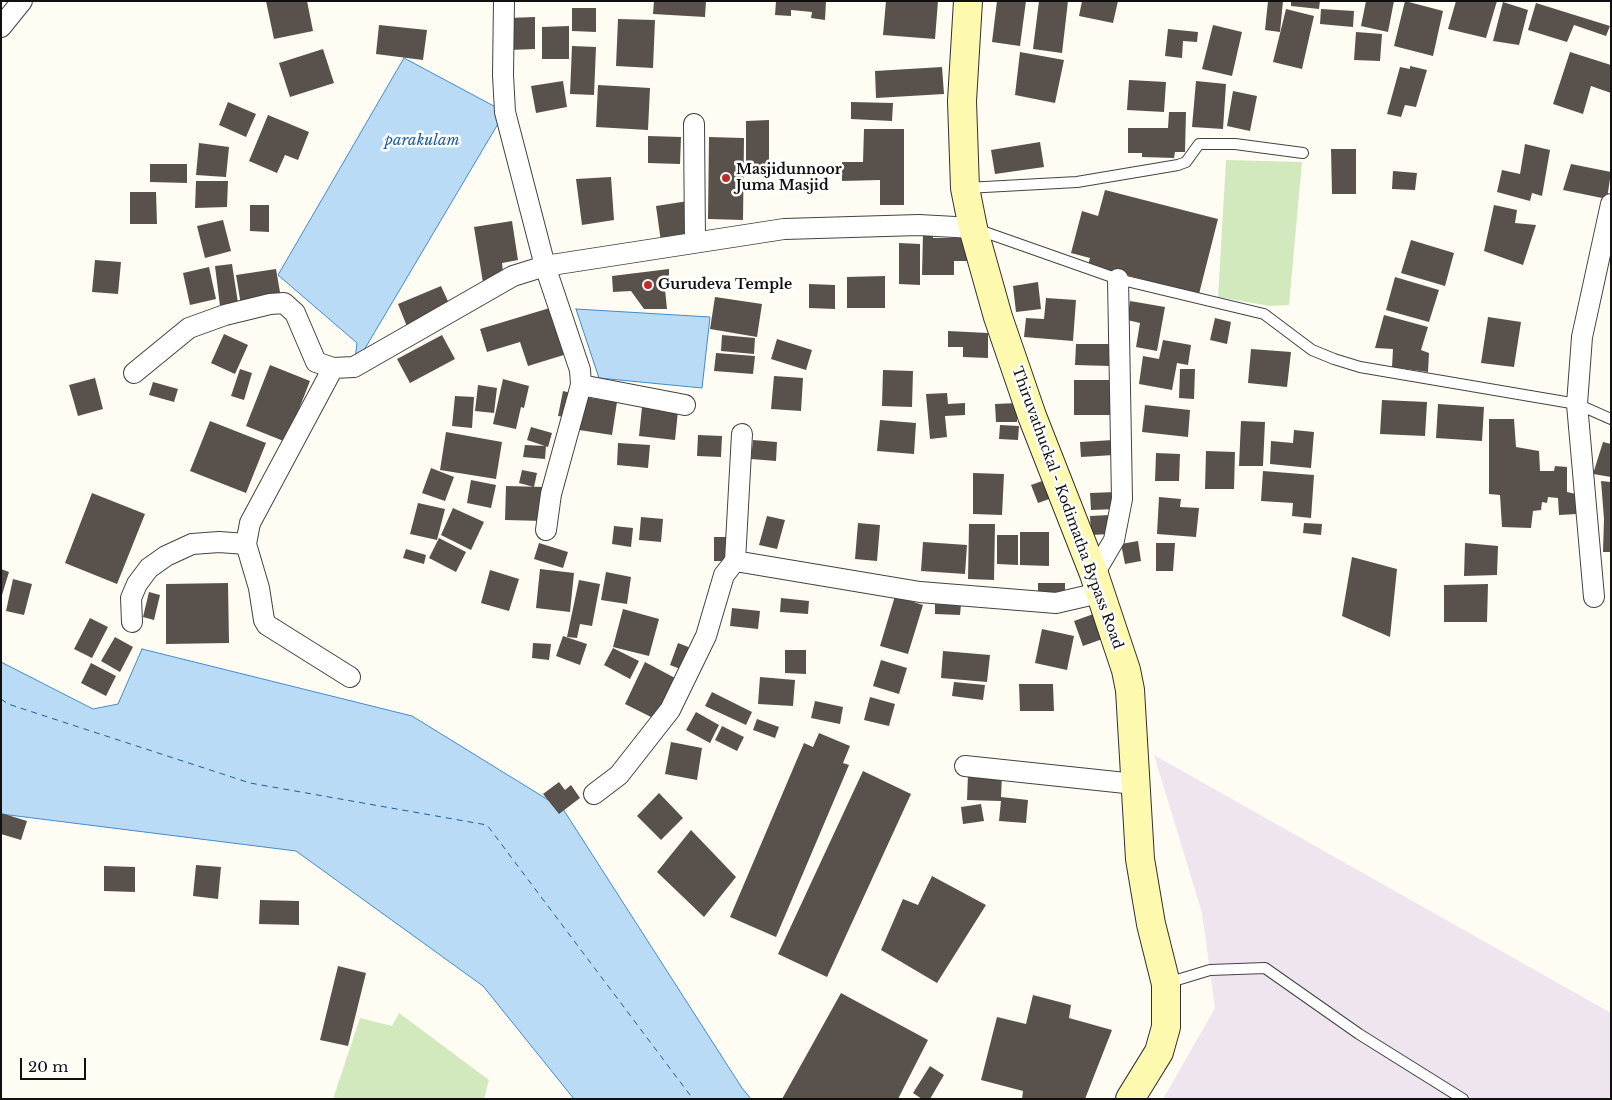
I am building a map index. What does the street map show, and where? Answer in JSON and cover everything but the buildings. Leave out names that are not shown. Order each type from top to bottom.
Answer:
[{"type":"main road","name":"Thiruvathuckal - Kodimatha Bypass Road","points":[[968,1],[962,101],[966,188],[973,228],[998,317],[1032,416],[1097,584],[1126,670],[1130,690],[1135,784],[1144,889],[1166,984],[1166,1027],[1159,1052],[1130,1099]]},
{"type":"street","points":[[1,27],[22,1]]},
{"type":"street","points":[[504,1],[503,75],[505,112],[545,266],[580,370],[581,385],[551,494],[546,530]]},
{"type":"street","points":[[694,124],[695,241]]},
{"type":"street","points":[[1594,598],[1577,404],[1582,337],[1611,204]]},
{"type":"street","points":[[134,373],[188,328],[224,315],[284,303],[295,313],[316,362],[333,368],[354,367],[513,276],[545,266],[695,241],[784,229],[919,225],[973,228]]},
{"type":"street","points":[[735,560],[920,592],[1056,602],[1097,584],[1114,540],[1122,499],[1118,279]]},
{"type":"street","points":[[333,368],[254,515],[247,533],[246,544],[259,588],[264,620],[267,625],[350,677]]},
{"type":"street","points":[[581,385],[684,405]]},
{"type":"street","points":[[594,794],[619,775],[670,710],[706,636],[724,575],[735,560],[742,434]]},
{"type":"street","points":[[132,622],[131,598],[137,584],[150,568],[166,556],[192,544],[218,542],[246,544]]},
{"type":"street","points":[[965,766],[1135,784]]},
{"type":"lane","points":[[966,188],[1077,182],[1178,165],[1186,162],[1199,144],[1235,144],[1303,153]]},
{"type":"lane","points":[[973,228],[1118,279],[1264,314],[1312,350],[1360,367],[1577,404],[1611,419]]},
{"type":"lane","points":[[1166,984],[1210,970],[1264,968],[1359,1034],[1463,1099]]},
{"type":"shaded area","points":[[1154,755],[1611,1013],[1611,1099],[1163,1099],[1215,1008],[1202,913]]},
{"type":"green space","points":[[1226,160],[1302,162],[1289,305],[1270,306],[1218,297]]},
{"type":"green space","points":[[399,1013],[489,1080],[484,1099],[333,1099],[360,1018],[392,1026]]},
{"type":"water","name":"parakulam","points":[[404,58],[505,112],[354,367],[357,343],[278,275]]},
{"type":"water","points":[[576,309],[710,317],[702,388],[599,378]]},
{"type":"water","points":[[142,649],[412,716],[563,809],[742,1088],[751,1099],[574,1099],[483,986],[296,851],[1,814],[1,662],[93,709],[118,704]]},
{"type":"ferry route","points":[[1,699],[8,704],[250,783],[487,825],[693,1099]]},
{"type":"place","name":"Masjidunnoor Juma Masjid","points":[[726,178]]},
{"type":"place","name":"Gurudeva Temple","points":[[648,285]]}]
